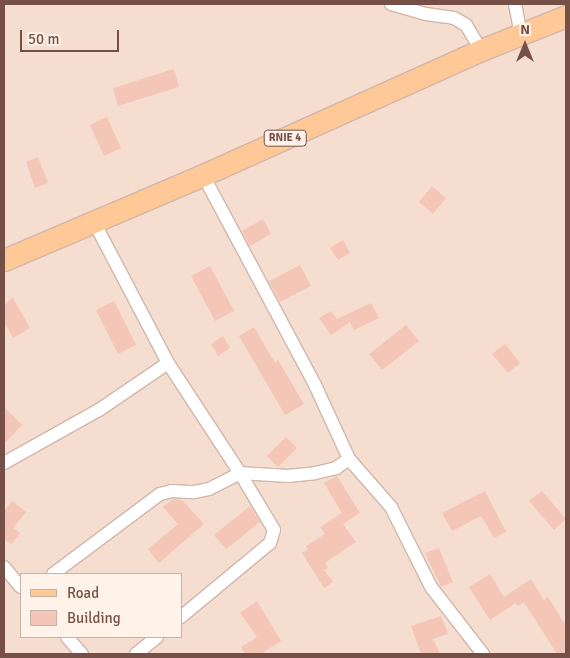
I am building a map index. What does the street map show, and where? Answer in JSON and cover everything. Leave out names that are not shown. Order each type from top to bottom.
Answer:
[{"type":"main road","name":"RNIE 4","points":[[4,260],[203,175],[481,50],[566,16]]},
{"type":"street","points":[[393,4],[426,14],[454,18],[466,24],[481,50]]},
{"type":"street","points":[[515,4],[521,35]]},
{"type":"street","points":[[203,175],[315,385],[349,459],[391,507],[431,587],[447,611],[466,630],[483,654]]},
{"type":"street","points":[[94,222],[168,363],[240,473],[274,530],[270,543],[182,616]]},
{"type":"street","points":[[4,463],[99,410],[168,363]]},
{"type":"street","points":[[54,573],[160,494],[172,491],[194,492],[209,489],[240,473],[288,476],[315,473],[336,468],[349,459]]},
{"type":"street","points":[[4,567],[20,586]]},
{"type":"street","points":[[68,638],[82,654]]},
{"type":"street","points":[[136,654],[156,638]]},
{"type":"shaded area","points":[[4,4],[566,4],[566,654],[4,654]]},
{"type":"building","points":[[174,69],[179,87],[118,106],[113,88]]},
{"type":"building","points":[[107,117],[121,148],[104,156],[90,125]]},
{"type":"building","points":[[38,157],[48,183],[35,188],[26,162]]},
{"type":"building","points":[[432,186],[446,198],[433,214],[419,202]]},
{"type":"building","points":[[263,219],[271,234],[250,246],[242,231]]},
{"type":"building","points":[[343,240],[350,253],[338,260],[330,248]]},
{"type":"building","points":[[300,265],[311,286],[280,302],[269,281]]},
{"type":"building","points":[[210,266],[234,311],[215,321],[191,276]]},
{"type":"building","points":[[13,298],[30,328],[13,338],[4,322],[4,304]]},
{"type":"building","points":[[114,301],[136,345],[118,354],[96,310]]},
{"type":"building","points":[[371,303],[379,318],[354,330],[350,322],[331,335],[319,318],[331,311],[337,319]]},
{"type":"building","points":[[406,325],[419,341],[382,370],[369,354]]},
{"type":"building","points":[[254,327],[275,363],[278,360],[304,404],[285,415],[239,336]]},
{"type":"building","points":[[223,336],[230,348],[218,356],[211,344]]},
{"type":"building","points":[[505,344],[520,363],[508,373],[492,354]]},
{"type":"building","points":[[4,407],[22,425],[4,444]]},
{"type":"building","points":[[286,437],[297,448],[278,467],[267,456]]},
{"type":"building","points":[[337,476],[360,513],[343,524],[356,542],[325,563],[328,568],[324,570],[333,582],[324,588],[302,553],[308,549],[306,546],[325,534],[320,527],[342,513],[324,483]]},
{"type":"building","points":[[485,491],[506,532],[494,538],[481,516],[452,531],[442,513]]},
{"type":"building","points":[[542,491],[566,519],[554,530],[529,501]]},
{"type":"building","points":[[173,499],[182,500],[204,524],[159,563],[148,549],[178,524],[163,507]]},
{"type":"building","points":[[12,501],[26,512],[13,528],[20,533],[12,544],[4,539],[4,511]]},
{"type":"building","points":[[250,506],[260,522],[226,549],[214,535]]},
{"type":"building","points":[[439,548],[453,582],[441,587],[425,553]]},
{"type":"building","points":[[490,574],[504,597],[531,579],[544,600],[548,597],[566,626],[566,654],[557,654],[524,602],[518,606],[516,603],[490,620],[469,587]]},
{"type":"building","points":[[257,601],[281,641],[261,654],[245,654],[241,647],[257,637],[240,613]]},
{"type":"building","points":[[441,616],[448,634],[433,639],[440,654],[421,654],[411,626]]}]
